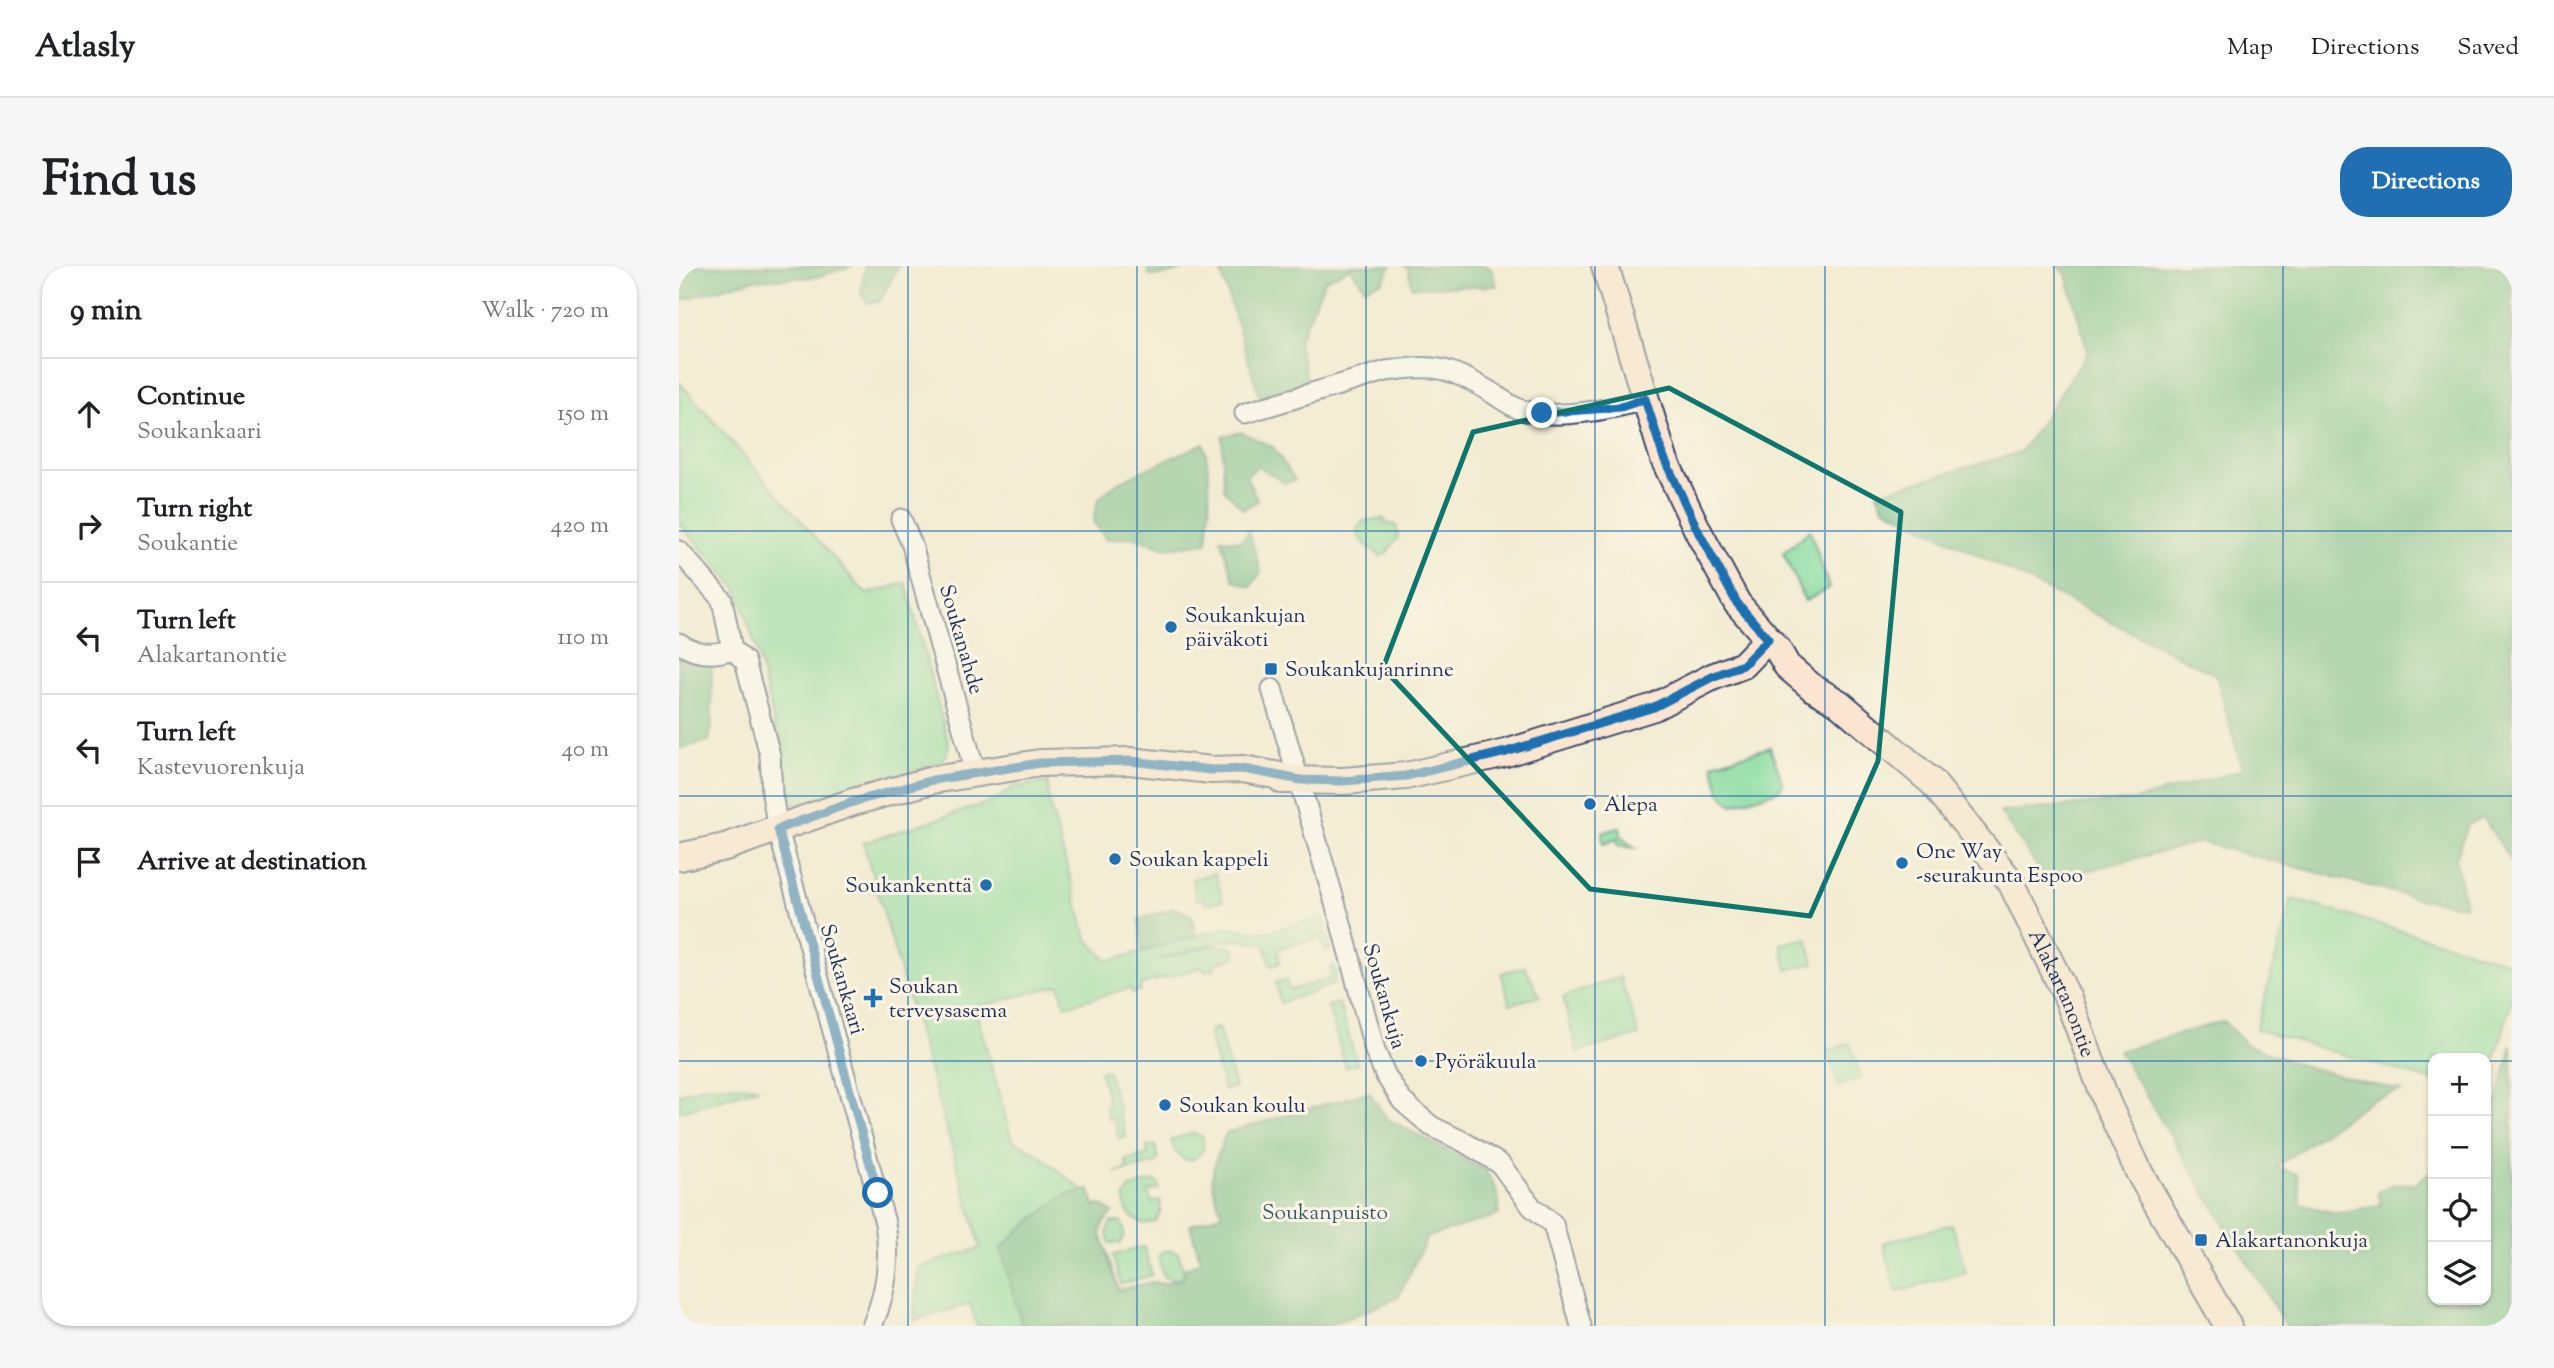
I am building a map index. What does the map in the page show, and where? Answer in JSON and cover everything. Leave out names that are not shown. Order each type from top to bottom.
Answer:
[{"type":"street","name":"Alakartanontie","points":[[1605,266],[1664,458],[1699,533],[1737,603],[1773,644],[1797,657],[1823,680],[1839,703],[1933,783],[2011,882],[2068,999],[2107,1103],[2140,1174],[2228,1326]]},
{"type":"street","points":[[1245,413],[1386,371],[1436,366],[1467,377],[1520,410],[1542,413],[1621,407],[1645,399]]},
{"type":"street","name":"Soukanahde","points":[[901,519],[912,545],[975,772]]},
{"type":"street","name":"Soukankaari","points":[[679,551],[722,600],[732,649],[745,661],[770,755],[772,794],[778,829],[889,1243],[883,1290],[872,1326]]},
{"type":"street","points":[[679,643],[691,651],[717,655],[732,649]]},
{"type":"street","points":[[679,857],[725,847],[853,802],[933,780],[1040,763],[1130,761],[1212,770],[1243,769],[1301,780],[1343,781],[1388,778],[1460,765],[1654,707],[1712,677],[1743,665],[1773,644]]},
{"type":"street","name":"Soukankuja","points":[[1272,689],[1301,780],[1375,1051],[1386,1076],[1402,1101],[1431,1125],[1500,1164],[1532,1207],[1553,1224],[1581,1326]]},
{"type":"highlighted area","points":[[1669,388],[1901,512],[1878,761],[1810,916],[1590,889],[1383,668],[1473,432]]},
{"type":"green space","points":[[679,266],[853,266],[817,277],[752,280],[679,301]]},
{"type":"green space","points":[[865,266],[899,266],[879,302],[868,303],[861,294]]},
{"type":"green space","points":[[1147,266],[1219,266],[1193,267],[1154,276],[1149,275]]},
{"type":"green space","points":[[1219,266],[1391,266],[1383,281],[1365,288],[1350,268],[1325,280],[1298,343],[1308,383],[1260,398]]},
{"type":"green space","points":[[1403,266],[1486,266],[1491,268],[1497,286],[1412,287],[1408,268]]},
{"type":"green space","points":[[2057,266],[2512,266],[2512,862],[2483,818],[2468,824],[2456,859],[2465,906],[2424,900],[2200,842],[2047,881],[2000,812],[2135,800],[2242,770],[2216,675],[1883,507],[1877,493],[2021,452],[2088,352],[2066,274]]},
{"type":"green space","points":[[679,382],[866,594],[906,583],[949,745],[943,762],[794,806],[757,651],[737,589],[679,523]]},
{"type":"green space","points":[[1241,432],[1273,447],[1295,480],[1285,483],[1258,466],[1246,476],[1258,501],[1243,509],[1224,489],[1222,436]]},
{"type":"green space","points":[[1204,443],[1210,493],[1207,543],[1167,548],[1130,537],[1106,540],[1093,521],[1098,499],[1118,482]]},
{"type":"green space","points":[[1384,518],[1386,523],[1396,525],[1398,538],[1386,554],[1380,556],[1361,540],[1356,530],[1364,521]]},
{"type":"green space","points":[[1810,530],[1829,588],[1805,601],[1783,553]]},
{"type":"green space","points":[[1249,531],[1261,572],[1251,587],[1234,580],[1221,539],[1241,541]]},
{"type":"green space","points":[[679,657],[692,662],[712,664],[712,727],[709,741],[679,749]]},
{"type":"green space","points":[[1770,747],[1783,784],[1778,791],[1732,805],[1720,793],[1713,764]]},
{"type":"green space","name":"Soukanpuisto","points":[[1048,782],[1049,802],[1087,939],[1108,961],[1225,928],[1267,932],[1323,917],[1330,946],[1329,950],[1325,950],[1321,937],[1278,949],[1280,963],[1273,966],[1270,965],[1265,945],[1231,939],[1158,959],[1208,947],[1235,950],[1236,957],[1214,964],[1215,969],[1205,972],[1203,967],[1140,985],[1141,990],[1132,993],[1130,988],[1065,1006],[1059,985],[975,1008],[1012,1140],[1034,1151],[1084,1191],[1090,1190],[1094,1206],[1101,1205],[1113,1213],[1103,1223],[1101,1234],[1119,1290],[1152,1282],[1163,1284],[1182,1280],[1186,1268],[1201,1262],[1190,1225],[1223,1214],[1214,1191],[1213,1173],[1226,1133],[1369,1092],[1387,1119],[1485,1170],[1498,1197],[1498,1215],[1427,1237],[1398,1298],[1327,1326],[977,1326],[970,1304],[914,1320],[918,1267],[981,1248],[863,843],[996,800],[1013,787]]},
{"type":"green space","points":[[1620,827],[1621,837],[1635,848],[1618,846],[1617,839],[1603,844],[1602,833]]},
{"type":"green space","points":[[1215,873],[1223,900],[1206,904],[1204,898],[1197,900],[1192,879]]},
{"type":"green space","points":[[2292,899],[2512,963],[2512,1001],[2491,1072],[2491,1053],[2428,1053],[2428,1080],[2256,1029]]},
{"type":"green space","points":[[1175,908],[1192,916],[1196,936],[1142,952],[1139,919]]},
{"type":"green space","points":[[1807,938],[1814,963],[1787,970],[1781,944]]},
{"type":"green space","points":[[1333,965],[1337,972],[1333,985],[1280,1003],[1276,982],[1285,980],[1290,990],[1332,978],[1330,967]]},
{"type":"green space","points":[[1525,967],[1540,996],[1510,1004],[1501,973]]},
{"type":"green space","points":[[1620,977],[1639,1035],[1577,1052],[1563,997]]},
{"type":"green space","points":[[1339,1003],[1357,1063],[1346,1068],[1328,1006]]},
{"type":"green space","points":[[2224,1021],[2245,1044],[2303,1066],[2402,1091],[2372,1099],[2276,1167],[2298,1174],[2301,1204],[2336,1213],[2381,1205],[2378,1193],[2390,1185],[2416,1183],[2428,1173],[2428,1305],[2491,1305],[2491,1105],[2497,1103],[2512,1044],[2512,1326],[2286,1326],[2119,1051]]},
{"type":"green space","points":[[1218,1028],[1235,1087],[1224,1090],[1209,1034],[1209,1030]]},
{"type":"green space","points":[[1850,1043],[1861,1078],[1838,1086],[1827,1051]]},
{"type":"green space","points":[[1100,1071],[1108,1071],[1126,1137],[1119,1139],[1114,1119],[1109,1119],[1105,1106],[1109,1104]]},
{"type":"green space","points":[[710,1085],[758,1088],[679,1112],[679,1094]]},
{"type":"green space","points":[[1369,1092],[1387,1119],[1485,1170],[1499,1203],[1498,1215],[1427,1237],[1398,1298],[1327,1326],[1022,1326],[1001,1249],[1018,1231],[1065,1195],[1090,1190],[1094,1206],[1101,1205],[1113,1213],[1103,1223],[1101,1234],[1118,1290],[1152,1282],[1163,1284],[1182,1280],[1186,1268],[1201,1262],[1190,1225],[1223,1214],[1214,1191],[1213,1173],[1226,1133]]},
{"type":"green space","points":[[1193,1133],[1203,1137],[1203,1150],[1194,1159],[1185,1160],[1175,1152],[1171,1140]]},
{"type":"green space","points":[[1155,1145],[1159,1159],[1156,1163],[1115,1173],[1127,1168],[1125,1161],[1148,1154],[1147,1146]]},
{"type":"green space","points":[[1153,1181],[1158,1183],[1159,1189],[1148,1192],[1152,1202],[1160,1200],[1161,1210],[1156,1221],[1145,1224],[1129,1214],[1125,1206],[1125,1195],[1130,1188]]},
{"type":"green space","points":[[1111,1222],[1121,1222],[1124,1233],[1121,1243],[1110,1243],[1107,1233]]},
{"type":"green space","points":[[1952,1224],[1966,1272],[1897,1292],[1883,1243]]},
{"type":"green space","points":[[1144,1247],[1152,1275],[1121,1284],[1113,1255]]},
{"type":"green space","points":[[1171,1250],[1178,1253],[1184,1272],[1180,1278],[1172,1280],[1164,1277],[1158,1258],[1162,1252]]},
{"type":"place","name":"Soukankujan päiväkoti","points":[[1171,627]]},
{"type":"place","name":"Soukankujanrinne","points":[[1271,669]]},
{"type":"place","name":"Alepa","points":[[1590,804]]},
{"type":"place","name":"Soukan kappeli","points":[[1115,859]]},
{"type":"place","name":"One Way -seurakunta Espoo","points":[[1902,863]]},
{"type":"place","name":"Soukankenttä","points":[[986,885]]},
{"type":"place","name":"Soukan terveysasema","points":[[873,998]]},
{"type":"place","name":"Pyöräkuula","points":[[1421,1061]]},
{"type":"place","name":"Soukan koulu","points":[[1165,1105]]},
{"type":"place","name":"Alakartanonkuja","points":[[2201,1240]]},
{"type":"route","points":[[878,1193],[778,829],[853,802],[933,780],[1040,763],[1130,761],[1212,770],[1243,769],[1301,780],[1343,781],[1406,776],[1460,765],[1654,707],[1712,677],[1743,665],[1768,639],[1737,603],[1699,533],[1664,458],[1645,399],[1621,407],[1542,413]]}]
